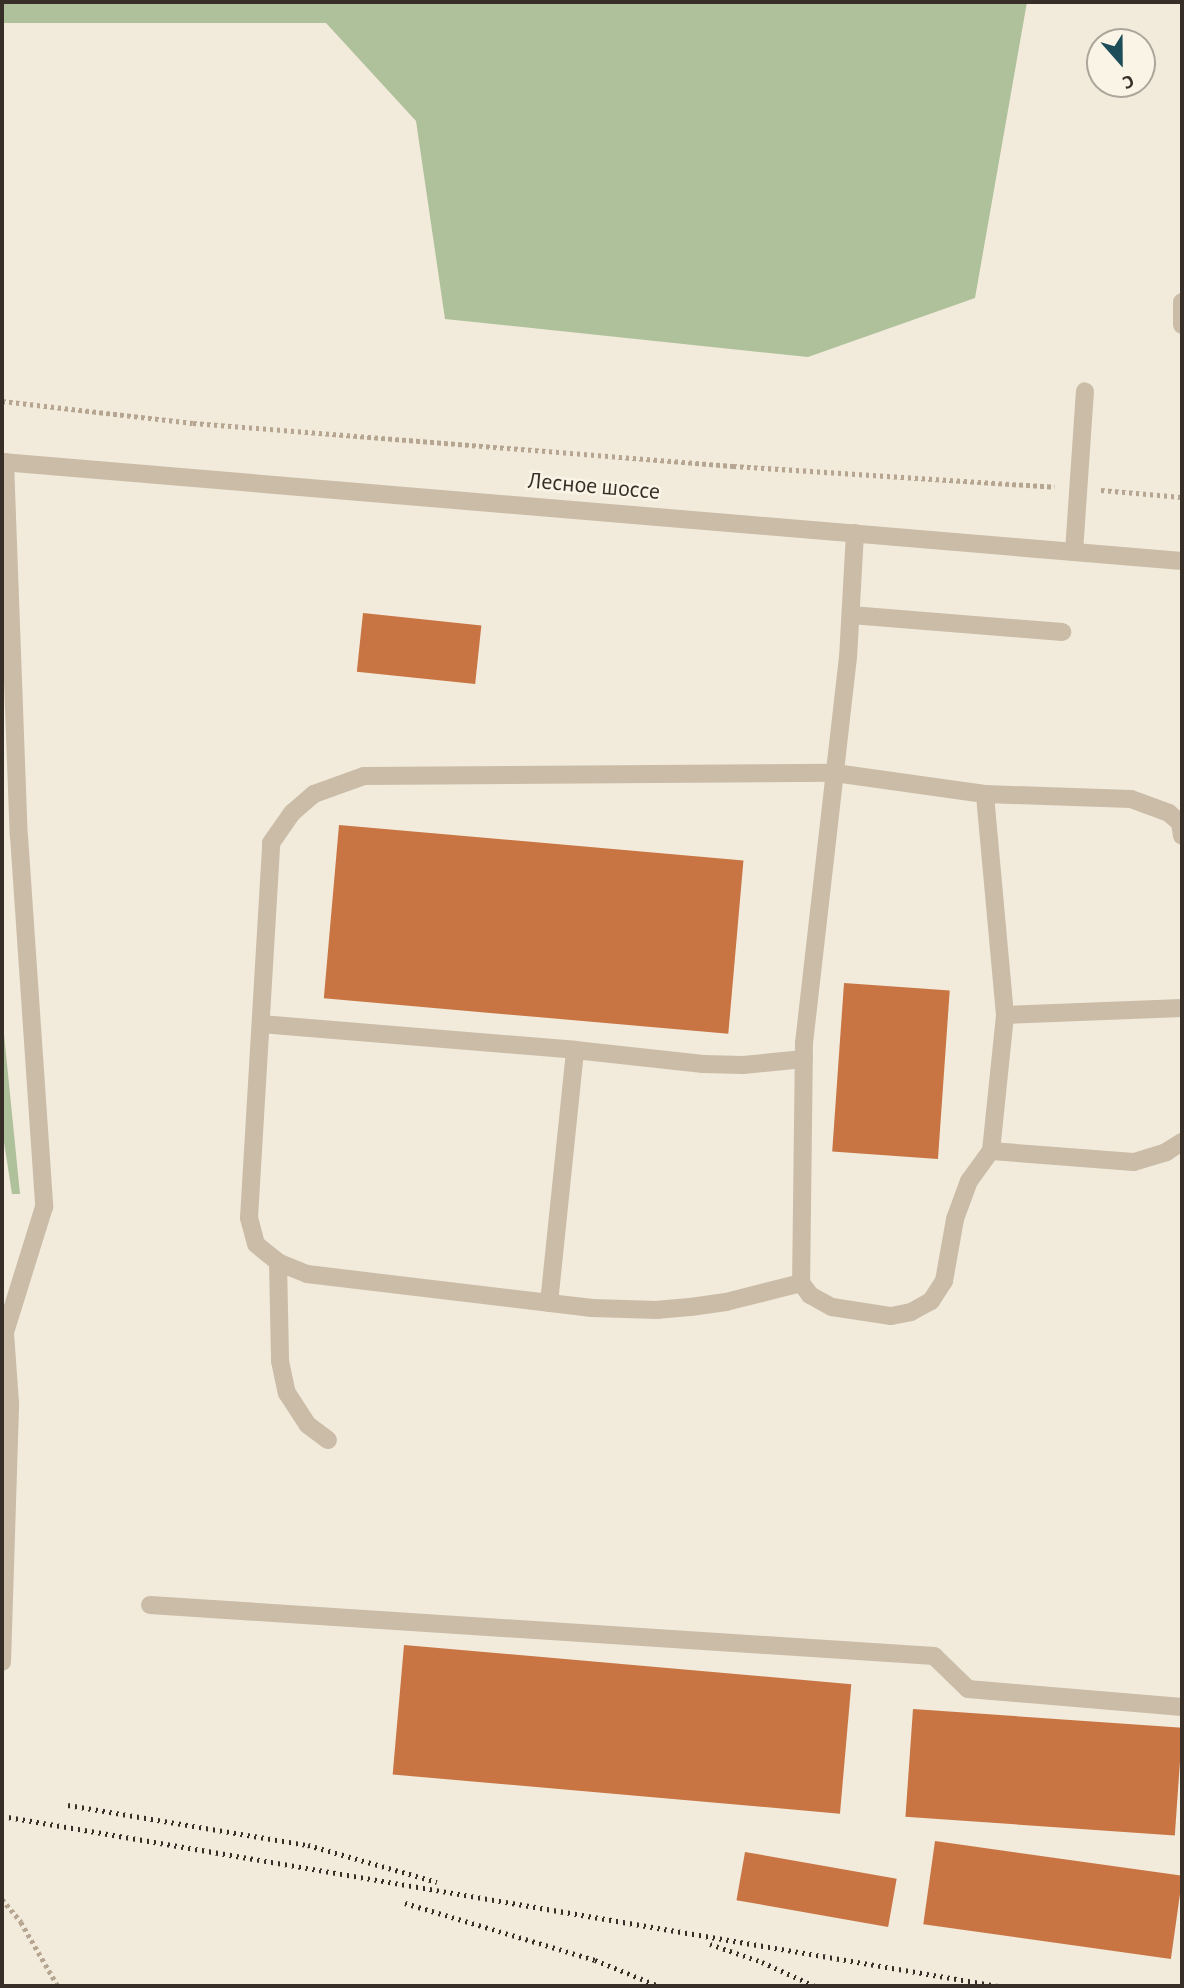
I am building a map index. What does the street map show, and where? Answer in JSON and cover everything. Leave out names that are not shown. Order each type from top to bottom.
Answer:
[{"type":"street","points":[[1182,302],[1182,325]]},
{"type":"street","points":[[1074,552],[1085,391]]},
{"type":"street","points":[[3,462],[10,836],[44,1207],[6,1329]]},
{"type":"street","name":"Лесное шоссе","points":[[3,462],[1182,561]]},
{"type":"street","points":[[855,533],[851,615],[804,1059],[801,1283],[810,1295],[832,1307],[891,1316],[911,1312],[931,1301],[944,1281],[955,1219],[969,1181],[991,1151],[1005,1015],[985,794]]},
{"type":"street","points":[[851,615],[1062,632]]},
{"type":"street","points":[[801,1283],[726,1302],[657,1310],[549,1303],[307,1275],[278,1262],[256,1244],[249,1218],[271,843],[292,813],[314,794],[364,776],[835,773],[985,794],[1131,799],[1169,813],[1180,823],[1182,836]]},
{"type":"street","points":[[1005,1015],[1182,1008]]},
{"type":"street","points":[[261,1024],[575,1050],[703,1065],[743,1065],[804,1059]]},
{"type":"street","points":[[549,1303],[575,1050]]},
{"type":"street","points":[[991,1151],[1134,1162],[1167,1152],[1182,1142]]},
{"type":"street","points":[[278,1262],[280,1361],[287,1394],[308,1424],[328,1440]]},
{"type":"street","points":[[2,1304],[10,1403],[2,1662]]},
{"type":"street","points":[[150,1605],[934,1657],[968,1689],[1182,1707]]},
{"type":"path","points":[[2,401],[193,423],[733,466],[1182,497]]},
{"type":"path","points":[[2,1899],[22,1922],[58,1986]]},
{"type":"green space","points":[[2,2],[1027,2],[975,298],[808,357],[445,319],[416,121],[326,23],[2,23]]},
{"type":"green space","points":[[2,1014],[20,1194],[12,1194],[2,1129]]},
{"type":"building","points":[[363,613],[481,625],[475,684],[357,672]]},
{"type":"building","points":[[339,825],[743,860],[728,1034],[324,998]]},
{"type":"building","points":[[844,983],[950,990],[938,1159],[832,1152]]},
{"type":"building","points":[[404,1645],[851,1684],[840,1814],[393,1775]]},
{"type":"building","points":[[913,1709],[1182,1728],[1175,1836],[905,1817]]},
{"type":"building","points":[[935,1841],[1182,1876],[1171,1959],[923,1924]]},
{"type":"building","points":[[745,1852],[897,1879],[888,1927],[736,1900]]},
{"type":"railway","points":[[68,1805],[308,1845],[437,1882]]},
{"type":"railway","points":[[2,1816],[998,1986]]},
{"type":"railway","points":[[405,1903],[595,1960],[659,1986]]},
{"type":"railway","points":[[710,1944],[762,1962],[815,1986]]}]
